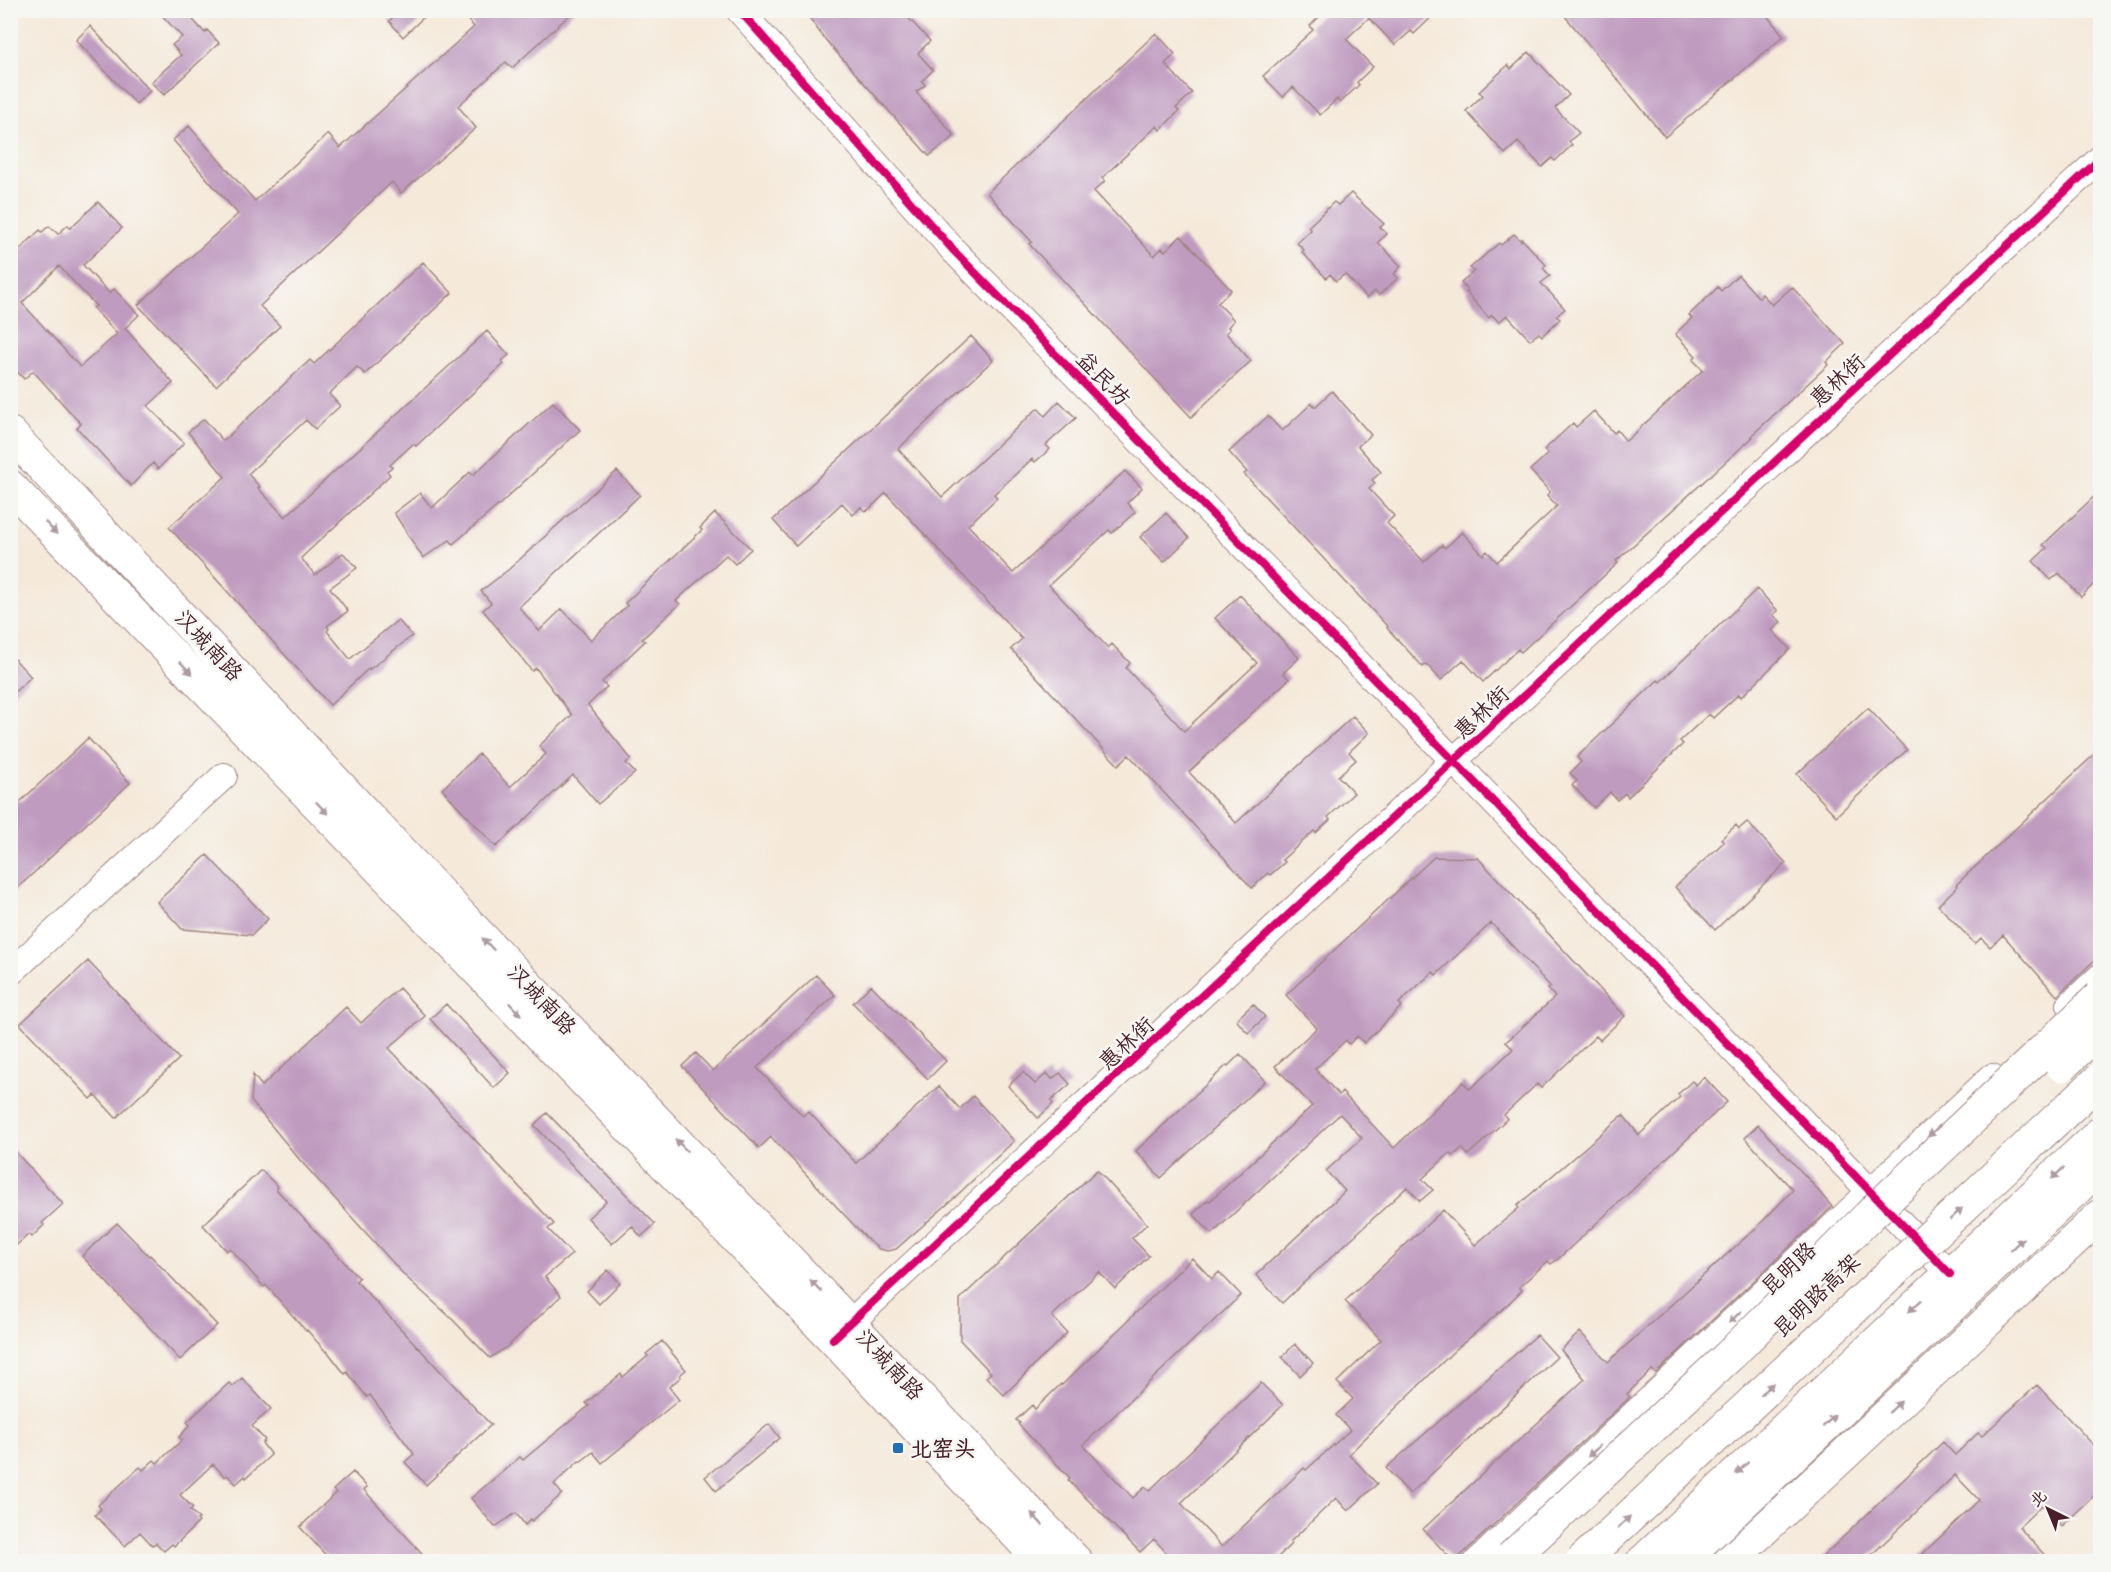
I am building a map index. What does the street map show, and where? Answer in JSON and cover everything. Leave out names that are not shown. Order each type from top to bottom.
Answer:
[{"type":"highway","points":[[1516,1560],[1729,1356],[1869,1216],[2100,997]]},
{"type":"highway","name":"昆明路高架","points":[[1516,1560],[2100,1029]]},
{"type":"highway","name":"昆明路高架","points":[[1581,1562],[2100,1079]]},
{"type":"highway","points":[[1680,1562],[2100,1166]]},
{"type":"main road","name":"汉城南路","points":[[10,433],[435,888],[842,1331],[1042,1562]]},
{"type":"main road","name":"汉城南路","points":[[10,486],[842,1331],[1077,1562]]},
{"type":"main road","points":[[1642,1562],[2100,1133]]},
{"type":"main road","points":[[1729,1562],[2100,1216]]},
{"type":"street","name":"益民坊","points":[[739,10],[955,252],[1454,761],[1950,1274]]},
{"type":"street","name":"惠林街","points":[[842,1331],[2100,159]]},
{"type":"street","points":[[10,973],[224,776]]},
{"type":"street","name":"昆明路","points":[[1477,1562],[1869,1191],[2100,977]]},
{"type":"building","points":[[157,10],[184,10],[205,33],[207,30],[219,43],[164,95],[151,82],[181,55],[172,45],[182,37]]},
{"type":"building","points":[[401,10],[431,10],[403,37],[389,21]]},
{"type":"building","points":[[459,10],[575,10],[512,68],[506,62],[458,106],[476,128],[401,193],[392,182],[260,306],[280,326],[216,386],[138,305],[238,214],[173,140],[189,126],[255,201],[328,134],[340,148],[474,27]]},
{"type":"building","points":[[804,10],[901,10],[930,41],[918,53],[933,70],[922,81],[925,85],[916,92],[955,136],[929,156],[823,37]]},
{"type":"building","points":[[1326,10],[1439,10],[1414,34],[1411,31],[1395,45],[1369,18],[1346,39],[1373,67],[1357,82],[1359,85],[1340,103],[1337,99],[1320,115],[1293,87],[1283,97],[1263,76],[1313,30],[1310,26]]},
{"type":"building","points":[[1560,10],[1762,10],[1784,36],[1665,137]]},
{"type":"building","points":[[90,26],[150,91],[136,104],[76,40]]},
{"type":"building","points":[[1156,33],[1175,54],[1165,64],[1192,93],[1176,108],[1179,111],[1160,130],[1157,126],[1102,178],[1105,181],[1094,191],[1154,256],[1162,248],[1165,251],[1181,236],[1231,290],[1218,303],[1234,320],[1226,333],[1251,361],[1191,417],[1029,244],[1032,242],[987,193]]},
{"type":"building","points":[[1529,52],[1569,95],[1555,108],[1579,133],[1569,141],[1572,145],[1555,161],[1552,158],[1542,167],[1518,142],[1505,154],[1466,111],[1483,95],[1479,92],[1508,65],[1511,69]]},
{"type":"building","points":[[1351,193],[1384,224],[1380,227],[1387,234],[1378,242],[1401,266],[1394,274],[1398,278],[1379,295],[1375,291],[1367,298],[1345,274],[1336,281],[1330,274],[1326,278],[1302,252],[1304,250],[1297,243],[1311,230],[1308,227],[1334,202],[1338,205]]},
{"type":"building","points":[[98,202],[122,228],[83,265],[109,293],[114,289],[139,315],[125,328],[173,383],[148,406],[184,443],[158,469],[153,463],[131,486],[77,428],[81,424],[33,371],[24,379],[10,364],[10,259],[40,230],[42,232],[49,226],[58,234],[68,225],[70,228]],"holes":[[[59,266],[96,306],[93,308],[117,334],[80,367],[22,303]]]},
{"type":"building","points":[[1514,234],[1521,241],[1522,239],[1546,265],[1543,268],[1550,276],[1541,283],[1565,309],[1556,316],[1560,319],[1542,336],[1539,333],[1530,340],[1507,315],[1499,322],[1492,315],[1489,318],[1461,283],[1474,271],[1470,268],[1499,243],[1501,245]]},
{"type":"building","points":[[423,262],[452,293],[365,374],[357,367],[329,394],[340,406],[315,429],[306,420],[248,474],[285,517],[487,331],[509,355],[502,361],[504,364],[416,446],[413,444],[390,465],[392,467],[387,471],[390,475],[301,558],[315,575],[343,553],[357,568],[330,588],[348,611],[327,626],[329,629],[327,631],[350,659],[398,620],[412,636],[369,668],[330,705],[169,527],[225,477],[188,432],[204,419],[223,441],[310,360],[314,364]]},
{"type":"building","points":[[1738,275],[1759,298],[1762,294],[1772,305],[1792,287],[1845,344],[1826,362],[1828,365],[1751,436],[1753,437],[1616,561],[1618,563],[1521,652],[1518,649],[1483,682],[1463,660],[1441,680],[1426,664],[1423,667],[1244,474],[1247,472],[1229,452],[1268,416],[1282,431],[1312,403],[1315,407],[1332,391],[1371,435],[1358,446],[1381,472],[1372,480],[1375,483],[1369,489],[1394,516],[1387,523],[1424,562],[1442,545],[1445,548],[1462,532],[1483,555],[1487,551],[1497,562],[1557,506],[1547,495],[1550,492],[1530,470],[1548,454],[1544,450],[1573,423],[1576,427],[1594,411],[1614,433],[1617,430],[1626,441],[1703,370],[1693,360],[1696,356],[1675,334],[1692,318],[1689,315],[1718,287],[1721,291]]},
{"type":"building","points":[[971,336],[993,360],[898,449],[942,497],[1038,408],[1045,416],[1059,401],[1076,418],[1046,445],[1050,449],[1035,462],[1032,459],[994,494],[997,498],[968,525],[1013,573],[1125,471],[1142,488],[1127,503],[1135,512],[1112,533],[1109,530],[1049,585],[1108,648],[1112,644],[1130,663],[1126,668],[1184,731],[1257,663],[1215,618],[1240,595],[1299,658],[1283,673],[1289,679],[1189,772],[1236,823],[1353,716],[1369,733],[1349,752],[1356,760],[1338,776],[1354,793],[1328,817],[1330,820],[1282,860],[1285,862],[1270,875],[1268,873],[1252,888],[1129,755],[1118,765],[1011,649],[1022,639],[886,493],[868,510],[865,511],[861,507],[853,515],[842,503],[796,546],[773,520]]},
{"type":"building","points":[[553,402],[580,430],[453,544],[450,540],[423,558],[394,513],[420,493],[432,508],[470,472],[473,475]]},
{"type":"building","points":[[617,471],[640,495],[519,607],[539,631],[562,609],[591,640],[627,606],[625,603],[702,530],[700,528],[715,513],[751,549],[735,564],[726,555],[676,601],[680,604],[642,639],[645,641],[602,682],[607,687],[588,705],[631,759],[626,763],[635,773],[598,804],[573,775],[496,847],[442,789],[479,754],[510,787],[546,754],[539,746],[572,715],[536,668],[532,671],[483,610],[491,603],[481,591],[508,570]]},
{"type":"building","points":[[2100,491],[2100,578],[2081,597],[2059,573],[2051,580],[2033,561],[2047,548],[2043,545]]},
{"type":"building","points":[[1166,513],[1189,538],[1164,562],[1140,537]]},
{"type":"building","points":[[1757,589],[1778,611],[1773,615],[1781,622],[1772,630],[1790,649],[1741,697],[1739,694],[1713,718],[1709,714],[1680,741],[1683,744],[1628,797],[1625,793],[1617,800],[1610,792],[1594,808],[1572,785],[1577,781],[1570,773],[1581,762],[1577,757],[1658,680],[1660,682]]},
{"type":"building","points":[[10,654],[31,677],[10,696]]},
{"type":"building","points":[[1868,708],[1907,750],[1836,816],[1797,774]]},
{"type":"building","points":[[88,738],[130,783],[10,895],[10,792],[20,802]]},
{"type":"building","points":[[2100,749],[2100,955],[2057,996],[2003,935],[1990,947],[1981,938],[1975,944],[1938,905],[1957,887],[1956,885]]},
{"type":"building","points":[[1747,822],[1786,863],[1715,930],[1675,887],[1724,842],[1721,839],[1736,825],[1739,829]]},
{"type":"building","points":[[207,855],[268,919],[252,935],[182,929],[157,902]]},
{"type":"building","points":[[1434,857],[1478,858],[1625,1016],[1600,1040],[1596,1036],[1541,1088],[1537,1084],[1504,1115],[1507,1119],[1468,1155],[1462,1148],[1453,1156],[1450,1153],[1422,1179],[1433,1190],[1420,1201],[1407,1187],[1282,1303],[1256,1275],[1345,1191],[1326,1171],[1362,1138],[1340,1114],[1212,1234],[1193,1214],[1312,1106],[1275,1066],[1317,1028],[1286,995]],"holes":[[[1491,923],[1551,987],[1548,989],[1555,997],[1506,1042],[1513,1049],[1470,1089],[1463,1082],[1394,1148],[1342,1092],[1339,1095],[1315,1069],[1346,1040],[1349,1044],[1357,1036],[1364,1043],[1402,1006],[1399,1003],[1433,972],[1436,975]]]},
{"type":"building","points":[[88,961],[179,1059],[116,1118],[95,1095],[91,1099],[20,1024]]},
{"type":"building","points":[[816,975],[835,995],[757,1068],[803,1116],[808,1111],[856,1163],[939,1086],[960,1109],[973,1096],[1014,1141],[896,1249],[888,1251],[879,1249],[869,1241],[771,1137],[759,1148],[682,1066],[696,1053],[713,1071]]},
{"type":"building","points":[[871,985],[946,1061],[928,1079],[853,1003]]},
{"type":"building","points":[[399,988],[425,1016],[389,1048],[554,1224],[548,1229],[572,1254],[545,1277],[561,1296],[508,1346],[490,1358],[406,1277],[299,1159],[251,1101],[253,1075],[262,1086],[346,1007],[361,1023]]},
{"type":"building","points":[[446,1004],[510,1073],[494,1088],[430,1019]]},
{"type":"building","points":[[1253,1004],[1265,1017],[1248,1033],[1236,1020]]},
{"type":"building","points":[[1240,1054],[1265,1081],[1161,1178],[1136,1151]]},
{"type":"building","points":[[1023,1072],[1035,1084],[1047,1073],[1052,1079],[1060,1073],[1070,1084],[1051,1101],[1053,1104],[1038,1118],[1008,1086]]},
{"type":"building","points":[[1704,1077],[1727,1102],[1558,1259],[1551,1264],[1548,1261],[1519,1287],[1522,1290],[1502,1310],[1454,1351],[1349,1454],[1377,1484],[1348,1511],[1336,1498],[1290,1542],[1291,1544],[1273,1562],[1175,1562],[1154,1539],[1140,1552],[1068,1480],[1070,1478],[1018,1424],[1020,1423],[1016,1420],[1032,1405],[1035,1409],[1062,1385],[1192,1258],[1212,1279],[1219,1272],[1241,1295],[1083,1445],[1133,1498],[1145,1487],[1149,1491],[1261,1383],[1283,1405],[1181,1503],[1222,1547],[1304,1468],[1306,1470],[1350,1430],[1336,1415],[1353,1399],[1337,1382],[1381,1340],[1345,1301],[1443,1210],[1475,1245],[1623,1115],[1639,1135],[1680,1097],[1678,1094],[1692,1081],[1696,1085]]},
{"type":"building","points":[[547,1113],[655,1224],[641,1237],[632,1226],[612,1244],[588,1218],[606,1201],[534,1125]]},
{"type":"building","points":[[1758,1125],[1832,1207],[1656,1373],[1652,1370],[1627,1394],[1630,1397],[1454,1562],[1423,1529],[1585,1379],[1561,1350],[1580,1332],[1608,1362],[1758,1226],[1793,1190],[1745,1138]]},
{"type":"building","points":[[10,1146],[63,1204],[42,1223],[44,1225],[32,1237],[29,1234],[10,1251]]},
{"type":"building","points":[[261,1170],[359,1278],[356,1281],[491,1425],[426,1485],[405,1462],[414,1454],[370,1395],[367,1397],[347,1372],[345,1374],[327,1351],[306,1331],[266,1285],[264,1287],[230,1248],[227,1251],[203,1225]]},
{"type":"building","points":[[1097,1170],[1147,1224],[1132,1238],[1149,1256],[1115,1289],[1099,1272],[1052,1316],[1067,1333],[1004,1395],[986,1377],[991,1373],[960,1340],[960,1299]]},
{"type":"building","points":[[117,1223],[217,1325],[180,1360],[82,1256]]},
{"type":"building","points":[[608,1270],[620,1283],[599,1304],[587,1291]]},
{"type":"building","points":[[1537,1335],[1557,1357],[1410,1494],[1386,1468]]},
{"type":"building","points":[[662,1341],[686,1370],[669,1387],[679,1400],[602,1463],[593,1452],[579,1461],[554,1484],[562,1494],[532,1521],[531,1519],[525,1525],[516,1513],[495,1527],[471,1498],[520,1457],[523,1460],[589,1406],[586,1403],[621,1374],[623,1377]]},
{"type":"building","points":[[1295,1344],[1313,1363],[1300,1376],[1282,1357]]},
{"type":"building","points":[[242,1378],[271,1409],[252,1426],[265,1440],[262,1443],[271,1455],[236,1484],[227,1475],[225,1477],[213,1464],[180,1495],[193,1508],[190,1510],[199,1522],[174,1546],[172,1544],[164,1551],[156,1543],[152,1545],[140,1532],[125,1546],[95,1515],[101,1509],[98,1505],[140,1467],[143,1470],[154,1460],[157,1463],[182,1440],[179,1437],[190,1425],[187,1422],[229,1383],[233,1386]]},
{"type":"building","points":[[2037,1385],[2100,1452],[2100,1490],[2062,1526],[2042,1505],[2019,1527],[2051,1562],[1914,1562],[1979,1500],[1955,1475],[1864,1562],[1817,1562],[1943,1442],[1955,1455],[1978,1433],[1982,1436]]},
{"type":"building","points":[[769,1424],[780,1438],[716,1491],[705,1477]]},
{"type":"building","points":[[353,1472],[367,1487],[364,1490],[430,1562],[332,1562],[300,1527],[336,1493],[333,1490]]},
{"type":"cycle path","points":[[739,10],[955,252],[1454,761],[1950,1274]]},
{"type":"cycle path","points":[[833,1339],[2100,159]]},
{"type":"place","name":"北窑头","points":[[898,1448]]}]
